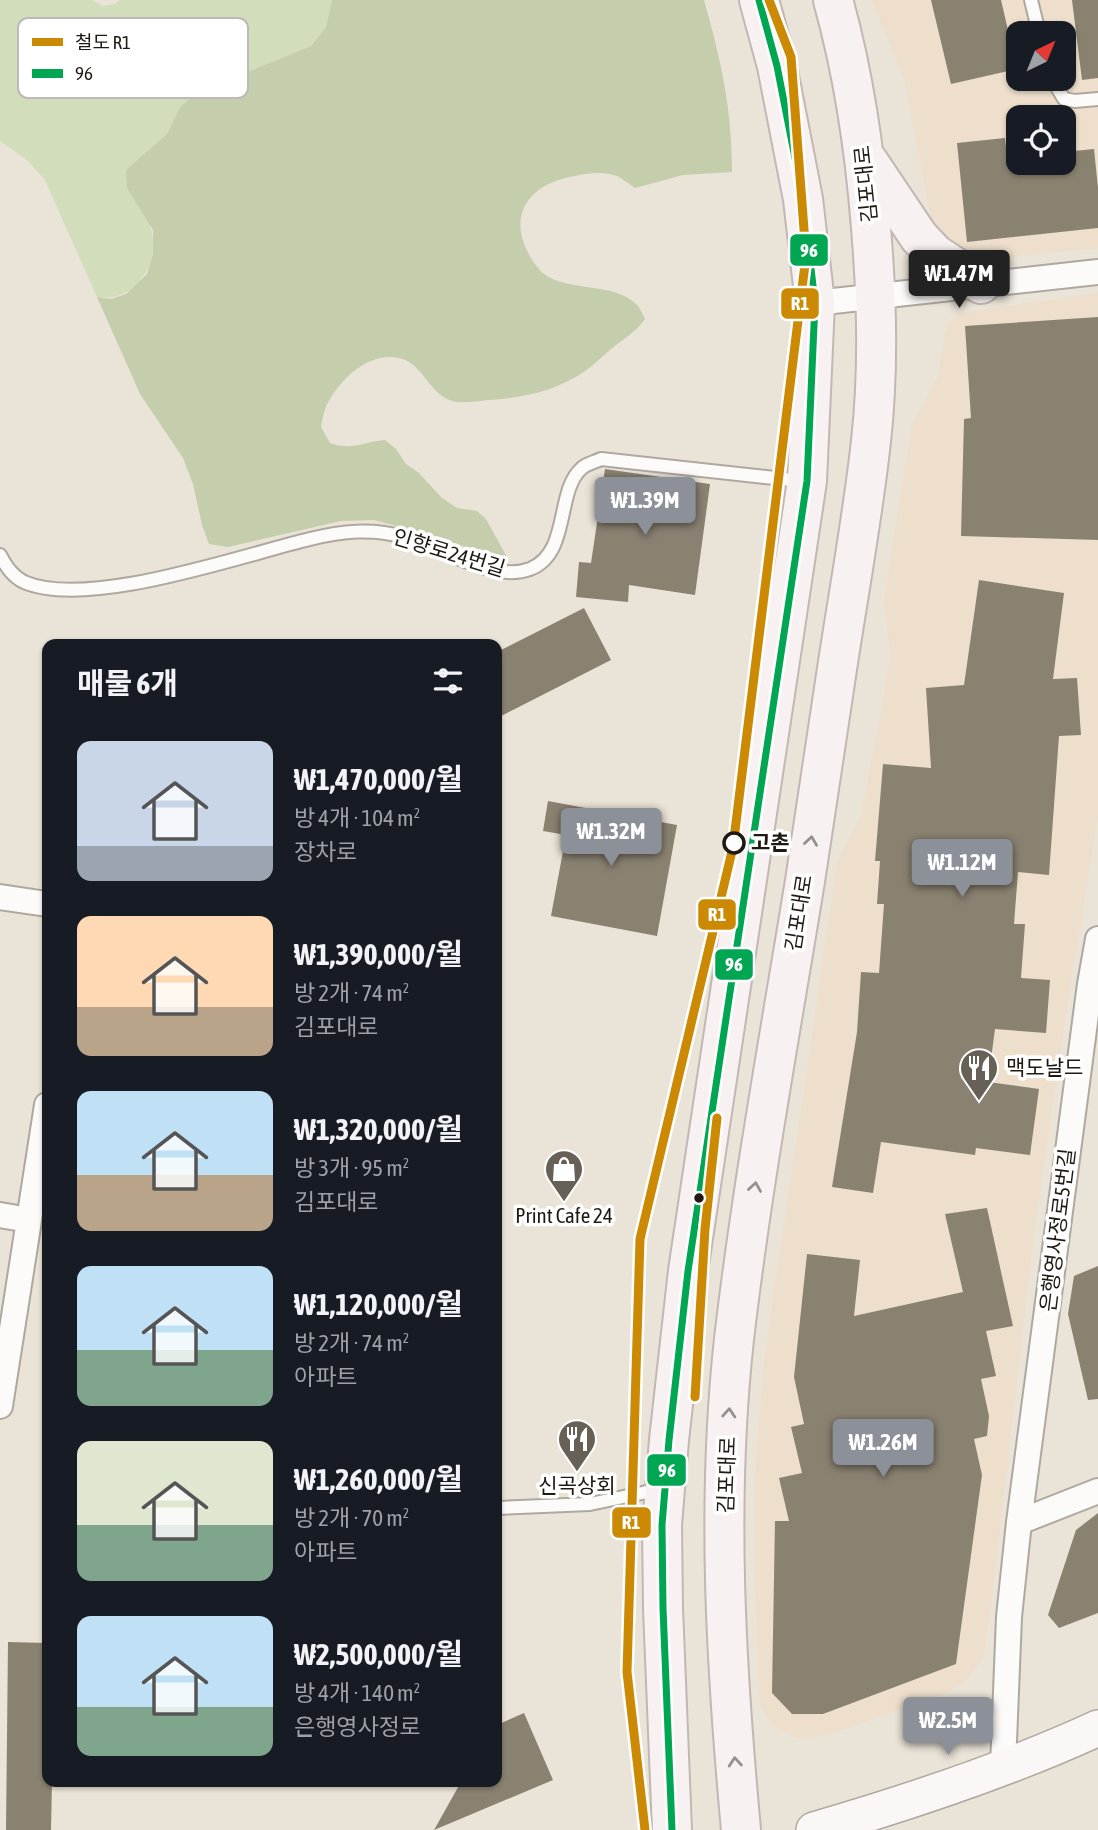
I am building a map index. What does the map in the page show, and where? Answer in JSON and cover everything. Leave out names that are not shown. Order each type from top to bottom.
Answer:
[{"type":"main road","points":[[673,1830],[663,1608],[665,1488],[688,1271],[807,481],[815,303],[803,199],[777,66],[759,0]]},
{"type":"main road","name":"김포대로","points":[[741,1830],[728,1685],[724,1578],[725,1471],[734,1343],[753,1200],[871,441],[877,358],[876,296],[865,156],[846,47],[834,0]]},
{"type":"main road","points":[[865,156],[919,237],[935,254],[981,284]]},
{"type":"street","points":[[815,303],[1098,272]]},
{"type":"street","points":[[0,897],[42,903]]},
{"type":"street","name":"은행영사정로5번길","points":[[1003,1766],[1009,1617],[1019,1522],[1098,939]]},
{"type":"street","points":[[0,1406],[42,1137]]},
{"type":"street","points":[[0,1215],[29,1220]]},
{"type":"street","points":[[1019,1522],[1098,1491]]},
{"type":"street","points":[[814,1830],[895,1807],[1063,1744],[1098,1728]]},
{"type":"street","points":[[1063,1744],[1082,1753],[1098,1755]]},
{"type":"lane","points":[[1031,0],[1036,21]]},
{"type":"lane","points":[[1059,91],[1064,99],[1098,99]]},
{"type":"lane","name":"인향로24번길","points":[[0,555],[7,569],[23,582],[48,588],[85,589],[128,584],[314,538],[360,530],[405,537],[497,571],[516,573],[533,568],[549,556],[571,486],[581,468],[601,459],[807,481]]},
{"type":"lane","points":[[502,1508],[590,1504],[665,1488]]},
{"type":"shaded area","points":[[872,0],[1098,0],[1098,248],[968,261],[933,229],[905,82]]},
{"type":"shaded area","points":[[1098,293],[1098,816],[1034,1231],[983,1657],[962,1684],[943,1694],[835,1732],[811,1738],[796,1737],[780,1730],[768,1719],[760,1704],[755,1580],[755,1478],[764,1361],[838,859],[861,816],[891,658],[884,600],[912,425],[938,376],[945,332],[951,320],[960,313]]},
{"type":"green space","points":[[0,0],[92,0],[103,6],[115,4],[119,0],[332,0],[326,27],[311,46],[248,72],[248,18],[18,18],[18,98],[191,98],[180,107],[167,134],[127,170],[146,213],[153,243],[147,271],[123,294],[97,297],[45,180],[27,160],[0,141]]},
{"type":"green space","points":[[332,0],[704,0],[724,85],[730,127],[732,172],[683,175],[635,188],[612,174],[575,176],[542,188],[531,197],[521,222],[522,236],[528,252],[547,276],[572,285],[615,292],[627,297],[637,305],[645,319],[641,324],[585,371],[563,384],[539,392],[501,399],[456,402],[440,394],[411,363],[391,357],[380,358],[359,367],[342,383],[326,407],[321,427],[330,443],[351,446],[385,440],[441,497],[457,508],[477,511],[486,519],[507,557],[374,520],[341,521],[228,547],[209,544],[183,458],[140,394],[97,297],[111,299],[126,294],[147,274],[153,254],[153,230],[127,188],[126,170],[167,134],[180,107],[191,98],[248,98],[248,72],[311,46],[326,27]]},
{"type":"building","points":[[931,0],[1001,0],[1006,22],[1006,72],[951,84]]},
{"type":"building","points":[[1072,0],[1098,0],[1098,78],[1082,80]]},
{"type":"building","points":[[1005,138],[1006,175],[1076,175],[1076,151],[1094,149],[1098,228],[967,242],[957,143]]},
{"type":"building","points":[[1098,317],[1098,540],[961,536],[964,419],[971,418],[965,326]]},
{"type":"building","points":[[605,469],[710,484],[695,595],[629,585],[628,602],[576,597],[579,562],[591,563]]},
{"type":"building","points":[[979,580],[1064,593],[1053,679],[1077,678],[1081,735],[1059,736],[1049,875],[1018,872],[1014,924],[1025,924],[1021,978],[1050,980],[1046,1033],[995,1029],[988,1082],[1039,1089],[1030,1155],[976,1148],[975,1155],[881,1142],[873,1193],[832,1187],[857,1032],[861,972],[879,973],[884,904],[877,904],[880,861],[875,861],[883,764],[931,768],[926,688],[964,685]]},
{"type":"building","points":[[584,608],[611,660],[502,715],[502,649]]},
{"type":"building","points":[[548,801],[677,825],[657,936],[551,916],[566,835],[543,831]]},
{"type":"building","points":[[987,1208],[1013,1326],[986,1331],[996,1376],[981,1379],[989,1416],[987,1436],[974,1439],[982,1475],[956,1664],[823,1714],[792,1714],[772,1693],[775,1521],[789,1521],[779,1478],[802,1473],[791,1427],[804,1424],[794,1377],[807,1254],[860,1260],[854,1316],[963,1292],[945,1214]]},
{"type":"building","points":[[1098,1266],[1098,1399],[1088,1400],[1068,1314],[1074,1276]]},
{"type":"building","points":[[1098,1513],[1098,1613],[1059,1628],[1048,1615],[1076,1530]]},
{"type":"building","points":[[8,1642],[42,1643],[42,1787],[52,1787],[51,1830],[6,1830]]},
{"type":"building","points":[[524,1713],[553,1780],[434,1830],[458,1787],[502,1787],[502,1723]]},
{"type":"rail line","name":"R1","points":[[645,1830],[627,1672],[640,1239],[733,847],[806,256],[791,57],[769,0]]},
{"type":"rail line","name":"R1","points":[[695,1397],[705,1229],[717,1118]]},
{"type":"transit line","name":"96","points":[[672,1830],[662,1525],[669,1440],[688,1271],[807,481],[815,303],[803,199],[777,66],[759,0]]},
{"type":"place","name":"고촌","points":[[734,843]]},
{"type":"place","name":"맥도날드","points":[[979,1102]]},
{"type":"place","name":"Print Cafe 24","points":[[564,1203]]},
{"type":"place","name":"신곡상회","points":[[577,1473]]}]
